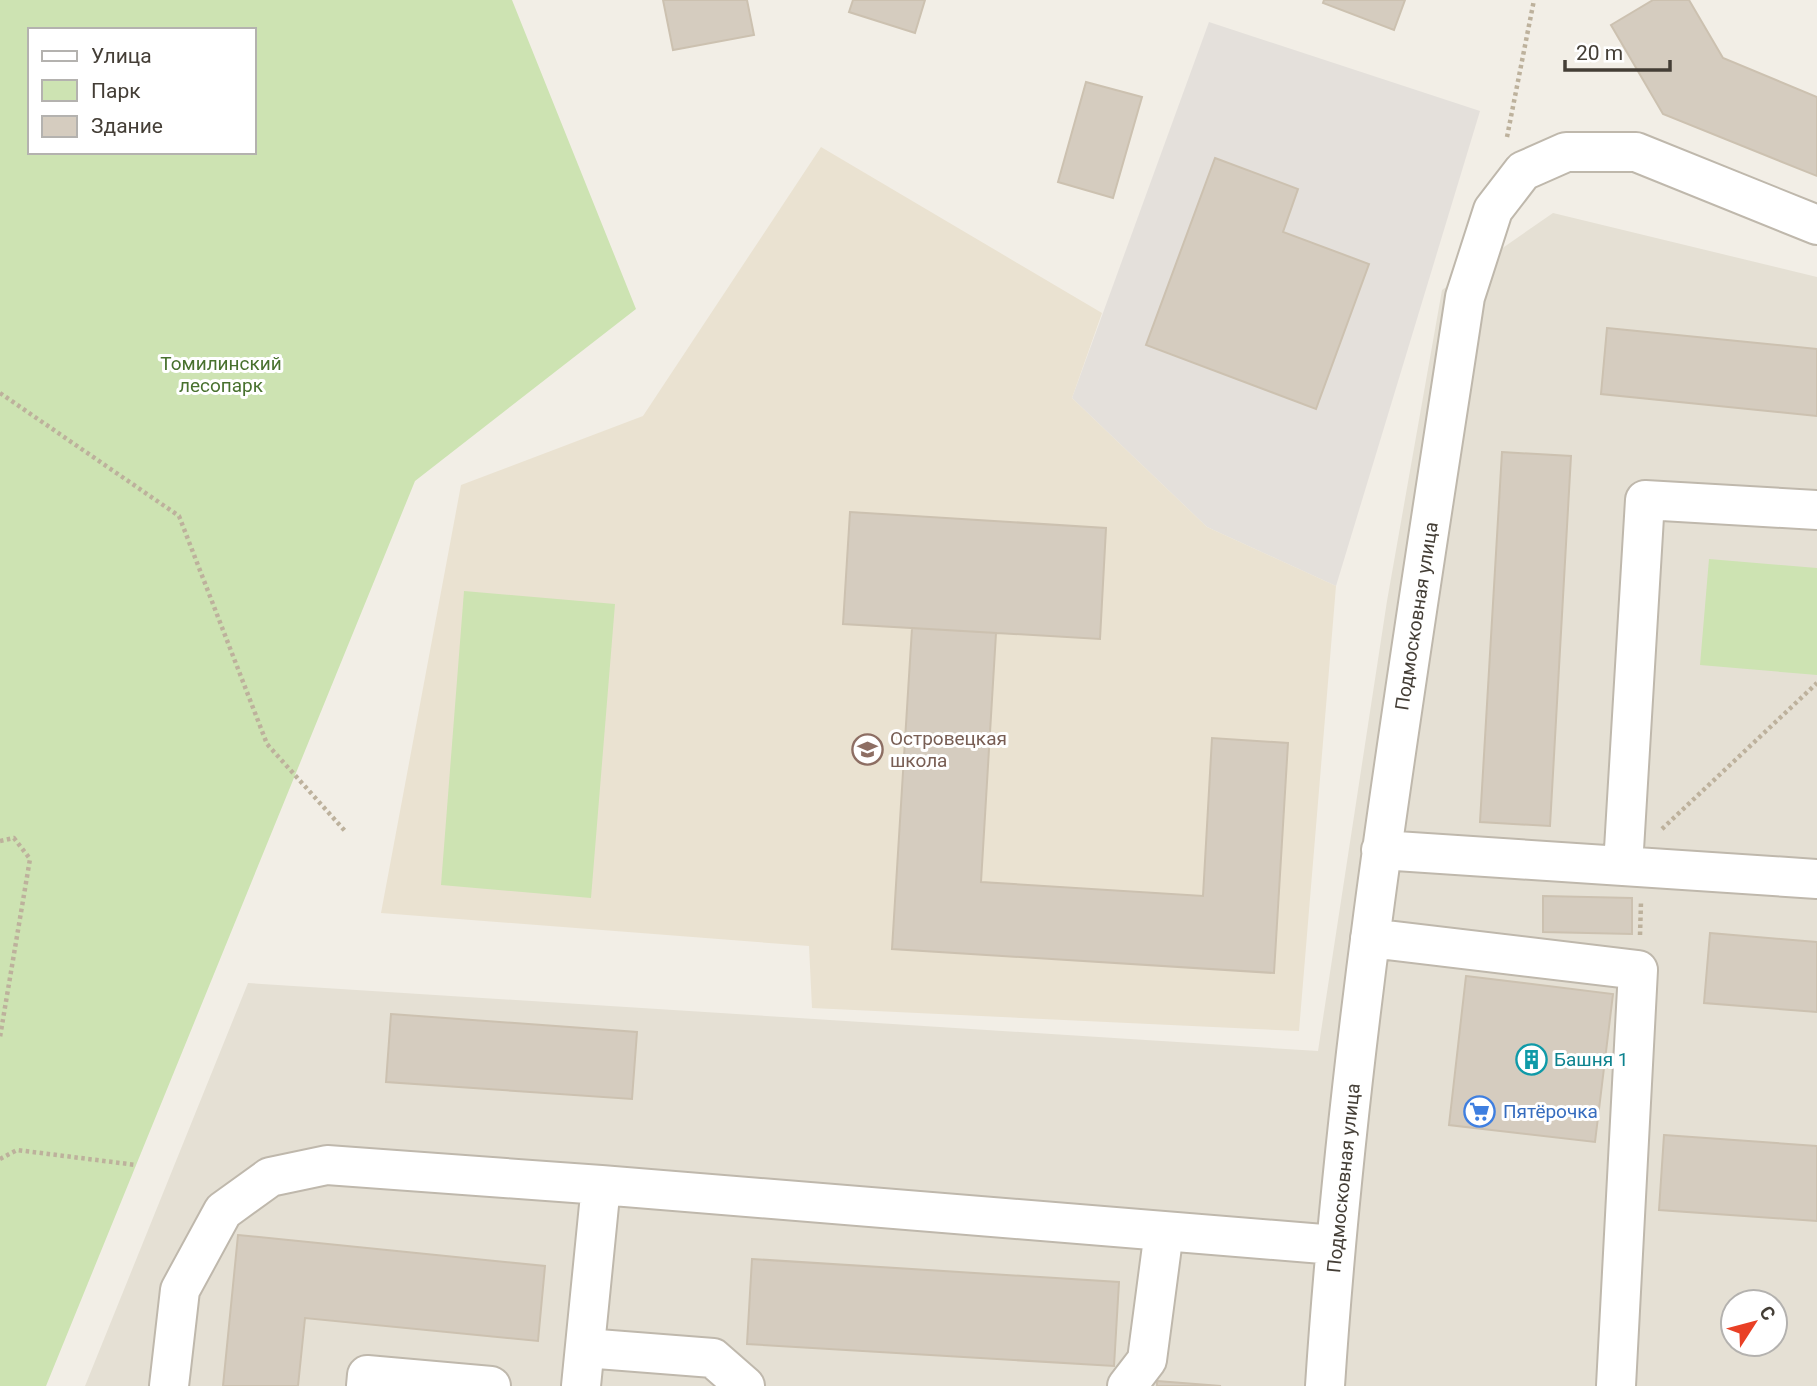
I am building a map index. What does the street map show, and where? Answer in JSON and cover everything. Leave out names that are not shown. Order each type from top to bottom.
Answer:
[{"type":"street","name":"Подмосковная улица","points":[[1325,1386],[1335,1245],[1381,849],[1465,297],[1493,210],[1523,171],[1566,152],[1636,152],[1817,225]]},
{"type":"street","points":[[1623,866],[1645,500],[1817,510]]},
{"type":"street","points":[[1381,849],[1817,879]]},
{"type":"street","points":[[1370,937],[1638,970],[1616,1386]]},
{"type":"street","points":[[169,1386],[180,1290],[223,1211],[270,1177],[327,1165],[1335,1245]]},
{"type":"street","points":[[581,1386],[601,1185]]},
{"type":"street","points":[[1127,1386],[1147,1360],[1164,1231]]},
{"type":"street","points":[[585,1348],[713,1358],[746,1386]]},
{"type":"street","points":[[366,1386],[367,1375],[491,1386]]},
{"type":"path","points":[[1506,145],[1534,0]]},
{"type":"path","points":[[0,393],[179,516],[267,744],[345,831]]},
{"type":"path","points":[[1638,970],[1641,892],[1623,866],[1817,683]]},
{"type":"path","points":[[0,841],[13,838],[30,859],[0,1037]]},
{"type":"path","points":[[0,1159],[17,1150],[136,1165]]},
{"type":"shaded area","points":[[1209,22],[1480,111],[1336,586],[1207,527],[1072,398]]},
{"type":"shaded area","name":"Островецкая школа","points":[[821,147],[1102,313],[1072,398],[1207,527],[1336,586],[1299,1031],[812,1008],[809,946],[381,913],[461,485],[643,416]]},
{"type":"shaded area","points":[[1553,213],[1817,277],[1817,1386],[85,1386],[248,983],[1318,1051],[1387,601],[1442,290]]},
{"type":"green space","name":"Томилинский лесопарк","points":[[0,0],[512,0],[636,309],[415,481],[46,1386],[0,1386]]},
{"type":"green space","points":[[1709,559],[1817,568],[1817,675],[1700,665]]},
{"type":"green space","points":[[464,591],[615,604],[591,898],[441,885]]},
{"type":"building","points":[[663,0],[747,0],[754,35],[673,50]]},
{"type":"building","points":[[853,0],[925,0],[915,33],[849,12]]},
{"type":"building","points":[[1324,0],[1405,0],[1394,30],[1323,3]]},
{"type":"building","points":[[1653,0],[1689,0],[1723,58],[1817,97],[1817,176],[1663,114],[1611,25]]},
{"type":"building","points":[[1086,82],[1142,97],[1113,198],[1058,182]]},
{"type":"building","points":[[1215,158],[1298,189],[1283,232],[1369,264],[1316,409],[1146,345]]},
{"type":"building","points":[[1607,328],[1817,349],[1817,416],[1601,394]]},
{"type":"building","points":[[1502,452],[1571,456],[1550,826],[1480,822]]},
{"type":"building","points":[[850,512],[1106,528],[1100,639],[843,624]]},
{"type":"building","points":[[912,628],[996,633],[981,882],[1203,896],[1212,738],[1288,743],[1274,973],[892,949]]},
{"type":"building","points":[[1543,896],[1632,898],[1632,934],[1543,932]]},
{"type":"building","points":[[1710,933],[1817,942],[1817,1012],[1704,1003]]},
{"type":"building","name":"Башня 1","points":[[1466,976],[1613,994],[1595,1142],[1449,1125]]},
{"type":"building","points":[[391,1014],[637,1032],[632,1099],[386,1082]]},
{"type":"building","points":[[1664,1135],[1817,1146],[1817,1221],[1659,1210]]},
{"type":"building","points":[[238,1235],[545,1266],[538,1341],[305,1318],[298,1386],[223,1386]]},
{"type":"building","points":[[752,1259],[1119,1282],[1114,1366],[747,1344]]},
{"type":"building","points":[[1157,1381],[1221,1386],[1157,1386]]},
{"type":"place","name":"Островецкая школа","points":[[867,749]]},
{"type":"place","name":"Башня 1","points":[[1531,1059]]},
{"type":"place","name":"Пятёрочка","points":[[1480,1111]]}]
